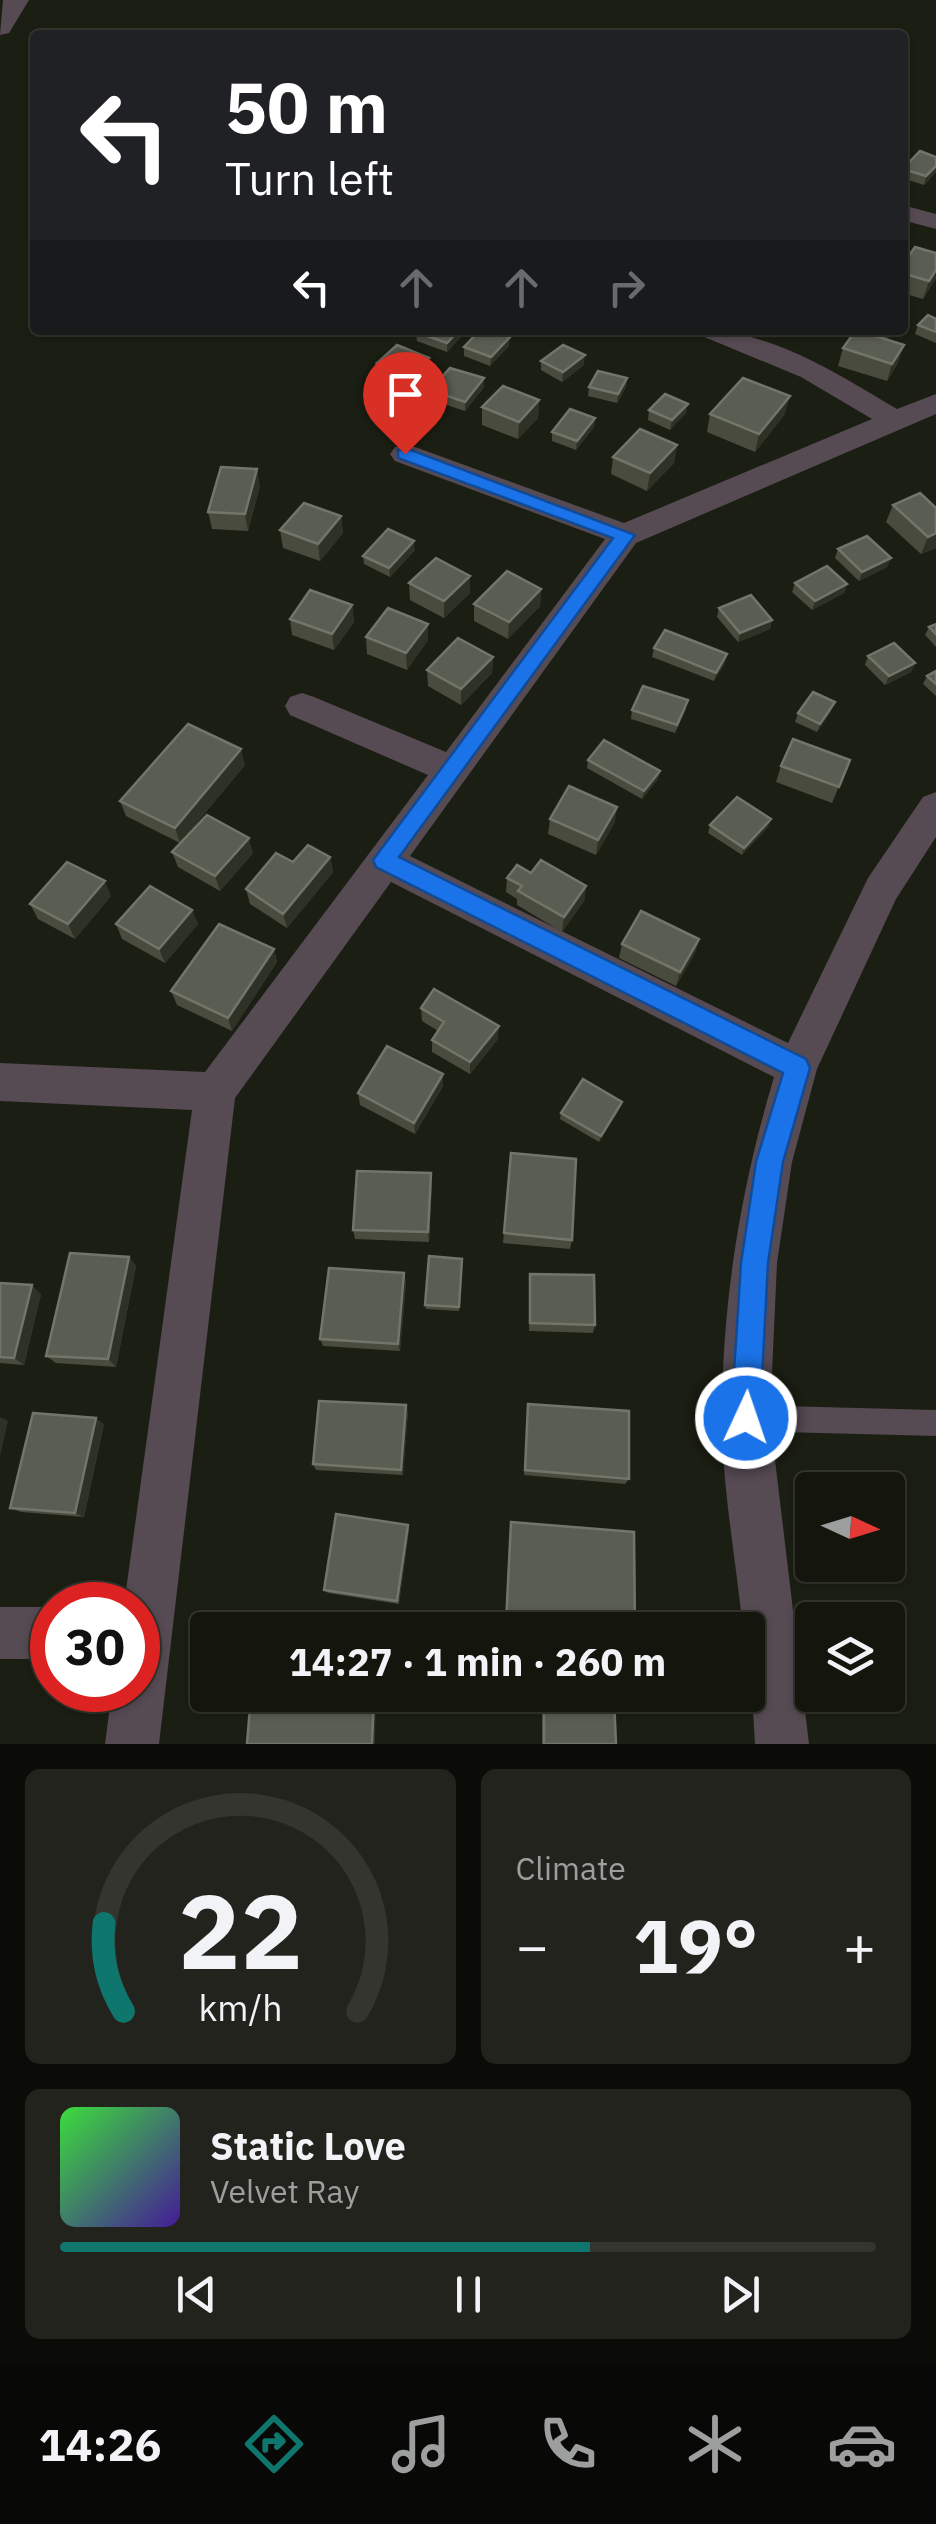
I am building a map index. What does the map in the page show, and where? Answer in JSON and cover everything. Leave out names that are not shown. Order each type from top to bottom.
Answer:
[{"type":"street","points":[[0,27],[16,0]]},
{"type":"street","points":[[908,214],[936,222]]},
{"type":"street","points":[[724,335],[811,371],[894,420]]},
{"type":"street","points":[[150,1582],[215,1092],[626,535],[936,402]]},
{"type":"street","points":[[405,454],[626,535]]},
{"type":"street","points":[[302,706],[451,769]]},
{"type":"street","points":[[782,1744],[746,1418],[754,1263],[770,1162],[797,1068],[880,890],[936,807]]},
{"type":"street","points":[[384,860],[797,1068]]},
{"type":"street","points":[[0,1082],[215,1092]]},
{"type":"street","points":[[0,1633],[30,1633]]},
{"type":"street","points":[[132,1744],[135,1712]]},
{"type":"lane","points":[[746,1418],[936,1422]]},
{"type":"building","points":[[920,151],[936,157],[936,166],[926,176],[908,171],[908,164]]},
{"type":"building","points":[[915,247],[936,253],[936,270],[929,281],[908,275],[908,257]]},
{"type":"building","points":[[928,315],[936,319],[936,332],[918,325]]},
{"type":"building","points":[[424,335],[454,335],[447,343]]},
{"type":"building","points":[[475,335],[510,337],[491,357],[464,347]]},
{"type":"building","points":[[852,335],[872,335],[904,345],[892,364],[843,348]]},
{"type":"building","points":[[397,345],[429,358],[410,376],[377,363]]},
{"type":"building","points":[[563,345],[585,355],[563,372],[541,361]]},
{"type":"building","points":[[450,368],[484,378],[465,402],[430,390]]},
{"type":"building","points":[[598,371],[627,378],[618,394],[589,387]]},
{"type":"building","points":[[743,378],[790,396],[759,434],[710,414]]},
{"type":"building","points":[[503,386],[539,400],[519,422],[482,407]]},
{"type":"building","points":[[665,394],[688,404],[672,420],[649,410]]},
{"type":"building","points":[[570,409],[595,418],[577,441],[552,432]]},
{"type":"building","points":[[640,429],[677,445],[650,473],[613,457]]},
{"type":"building","points":[[221,467],[257,469],[245,514],[208,512]]},
{"type":"building","points":[[920,493],[936,508],[936,533],[928,537],[893,505]]},
{"type":"building","points":[[304,503],[341,516],[318,544],[280,530]]},
{"type":"building","points":[[388,529],[414,541],[389,568],[363,556]]},
{"type":"building","points":[[867,536],[891,558],[862,572],[838,549]]},
{"type":"building","points":[[436,558],[470,576],[444,601],[409,583]]},
{"type":"building","points":[[827,566],[847,584],[815,601],[795,583]]},
{"type":"building","points":[[507,571],[541,589],[509,622],[474,604]]},
{"type":"building","points":[[310,590],[352,605],[332,634],[290,619]]},
{"type":"building","points":[[751,595],[772,620],[740,633],[719,608]]},
{"type":"building","points":[[388,608],[428,624],[406,653],[366,637]]},
{"type":"building","points":[[665,630],[727,654],[716,673],[654,648]]},
{"type":"building","points":[[458,638],[493,657],[461,689],[427,670]]},
{"type":"building","points":[[894,643],[915,663],[889,676],[868,656]]},
{"type":"building","points":[[643,686],[688,700],[677,725],[632,710]]},
{"type":"building","points":[[813,692],[835,702],[820,724],[798,713]]},
{"type":"building","points":[[188,724],[241,749],[175,828],[120,801]]},
{"type":"building","points":[[793,739],[850,760],[839,787],[781,766]]},
{"type":"building","points":[[604,740],[660,771],[644,791],[588,760]]},
{"type":"building","points":[[569,786],[617,807],[598,840],[550,819]]},
{"type":"building","points":[[737,797],[771,819],[744,848],[710,825]]},
{"type":"building","points":[[207,815],[249,838],[215,876],[172,852]]},
{"type":"building","points":[[308,845],[330,857],[283,914],[246,889],[276,853],[293,862]]},
{"type":"building","points":[[541,860],[586,886],[564,917],[518,891],[522,886],[507,878],[517,865],[531,873]]},
{"type":"building","points":[[67,862],[105,881],[68,924],[30,904]]},
{"type":"building","points":[[150,886],[192,910],[159,949],[116,924]]},
{"type":"building","points":[[641,911],[699,939],[680,972],[622,944]]},
{"type":"building","points":[[219,924],[274,949],[228,1018],[171,991]]},
{"type":"building","points":[[434,989],[499,1026],[470,1062],[432,1040],[444,1022],[421,1008]]},
{"type":"building","points":[[387,1046],[443,1074],[414,1123],[358,1093]]},
{"type":"building","points":[[583,1079],[622,1102],[601,1136],[561,1113]]},
{"type":"building","points":[[511,1153],[576,1159],[572,1240],[504,1233]]},
{"type":"building","points":[[357,1171],[431,1173],[428,1232],[353,1230]]},
{"type":"building","points":[[70,1253],[129,1257],[108,1359],[46,1356]]},
{"type":"building","points":[[429,1256],[462,1259],[459,1307],[425,1305]]},
{"type":"building","points":[[329,1268],[404,1273],[398,1344],[320,1339]]},
{"type":"building","points":[[530,1274],[594,1275],[595,1325],[530,1323]]},
{"type":"building","points":[[0,1283],[32,1285],[14,1358],[0,1357]]},
{"type":"building","points":[[319,1401],[406,1405],[401,1470],[313,1464]]},
{"type":"building","points":[[528,1404],[629,1411],[629,1479],[525,1470]]},
{"type":"building","points":[[33,1413],[96,1418],[75,1513],[10,1508]]},
{"type":"building","points":[[336,1514],[408,1525],[397,1601],[324,1590]]},
{"type":"building","points":[[511,1522],[634,1532],[635,1612],[507,1612]]},
{"type":"building","points":[[250,1712],[373,1712],[372,1744],[247,1744]]},
{"type":"building","points":[[544,1712],[615,1712],[616,1744],[544,1744]]},
{"type":"route","points":[[405,454],[626,535],[384,860],[797,1068],[770,1162],[754,1263],[746,1418]]}]
